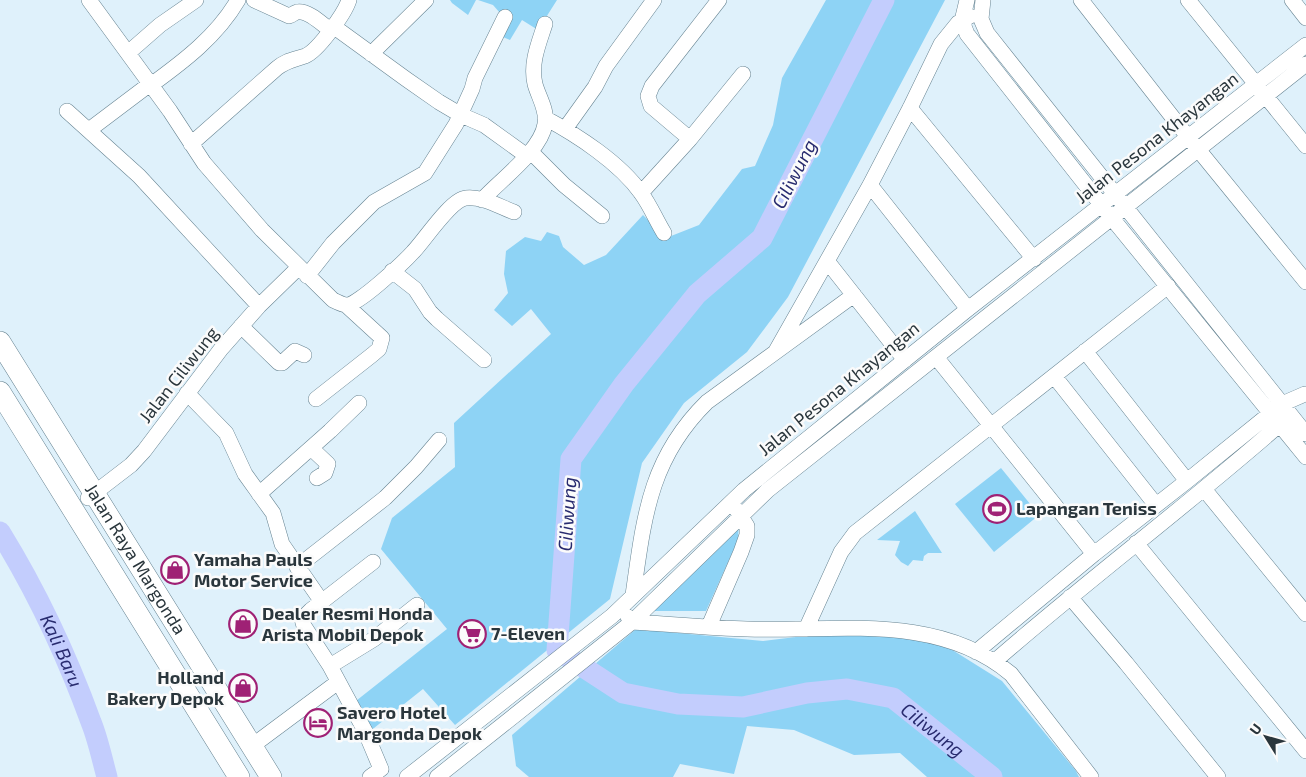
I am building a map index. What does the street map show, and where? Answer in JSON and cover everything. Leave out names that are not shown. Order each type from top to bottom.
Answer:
[{"type":"highway","name":"Jalan Raya Margonda","points":[[0,342],[90,497],[259,777]]},
{"type":"highway","name":"Jalan Raya Margonda","points":[[0,364],[185,637],[271,777]]},
{"type":"highway","name":"Jalan Raya Margonda","points":[[0,392],[239,777]]},
{"type":"highway","points":[[0,418],[224,777]]},
{"type":"street","points":[[89,0],[151,85],[204,163],[262,230],[333,300],[346,305],[382,338],[381,345],[366,361],[316,399]]},
{"type":"street","points":[[128,53],[160,25],[196,0]]},
{"type":"street","points":[[89,130],[151,85],[208,39],[230,13],[238,0]]},
{"type":"street","points":[[254,0],[289,16],[296,12],[303,13],[332,28],[414,85],[461,115],[484,125],[529,154],[602,216]]},
{"type":"street","points":[[190,144],[276,68],[287,61],[312,52],[332,28],[346,8],[349,0]]},
{"type":"street","points":[[371,54],[426,0]]},
{"type":"street","points":[[566,129],[595,87],[606,66],[654,0]]},
{"type":"street","points":[[690,139],[651,106],[648,96],[657,80],[719,0]]},
{"type":"street","points":[[967,0],[962,21],[967,34],[1168,286],[1281,414],[1306,434]]},
{"type":"street","points":[[1081,0],[1192,143],[1306,282]]},
{"type":"street","points":[[1188,0],[1306,146]]},
{"type":"street","points":[[1292,0],[1306,18]]},
{"type":"street","points":[[776,352],[870,185],[941,44],[952,30],[983,4]]},
{"type":"street","points":[[983,4],[981,19],[987,33],[1116,194],[1281,414],[1306,457]]},
{"type":"street","name":"Jalan Ciliwung","points":[[90,497],[130,465],[144,451],[221,349],[259,306],[303,272],[374,202],[426,173],[461,115],[475,78],[506,17]]},
{"type":"street","points":[[482,200],[529,154],[543,131],[546,122],[533,74],[535,54],[545,24]]},
{"type":"street","name":"Jalan Pesona Khayangan","points":[[1260,91],[1306,45]]},
{"type":"street","name":"Jalan Pesona Khayangan","points":[[437,777],[627,626],[768,490],[993,311],[1107,211],[1116,194],[1192,143],[1260,91],[1306,64]]},
{"type":"street","points":[[641,193],[690,139],[744,74]]},
{"type":"street","points":[[910,108],[1034,258]]},
{"type":"street","points":[[67,111],[139,176],[259,306]]},
{"type":"street","points":[[545,118],[566,129],[606,158],[641,193],[664,233]]},
{"type":"street","name":"Jalan Pesona Khayangan","points":[[407,777],[615,612],[730,502],[968,309],[1034,258],[1107,211],[1125,207],[1192,143]]},
{"type":"street","points":[[870,185],[968,309]]},
{"type":"street","points":[[346,305],[357,301],[392,271],[413,252],[428,232],[458,202],[465,198],[482,200],[514,212]]},
{"type":"street","points":[[827,261],[905,360]]},
{"type":"street","points":[[392,271],[415,289],[430,312],[484,360]]},
{"type":"street","points":[[806,629],[841,552],[855,533],[1168,286]]},
{"type":"street","points":[[633,595],[648,502],[661,466],[676,438],[690,419],[707,402],[854,295]]},
{"type":"street","points":[[982,298],[993,311]]},
{"type":"street","points":[[241,326],[279,363],[282,363],[295,351],[304,355]]},
{"type":"street","points":[[1085,351],[1188,481]]},
{"type":"street","points":[[936,357],[1094,554]]},
{"type":"street","points":[[1054,376],[1156,505]]},
{"type":"street","points":[[187,393],[226,433],[245,474],[273,513],[279,538],[322,602]]},
{"type":"street","points":[[995,661],[1070,597],[1204,489],[1305,393]]},
{"type":"street","points":[[259,494],[359,403]]},
{"type":"street","points":[[976,652],[1156,505],[1281,414]]},
{"type":"street","points":[[297,567],[385,498],[416,467],[439,440]]},
{"type":"street","points":[[311,448],[328,464],[325,473],[317,478]]},
{"type":"street","points":[[1204,489],[1306,614]]},
{"type":"street","points":[[708,626],[747,535],[746,526],[741,515],[730,502]]},
{"type":"street","points":[[1136,544],[1306,751]]},
{"type":"street","points":[[370,777],[381,768],[366,731],[330,666],[302,621],[311,610],[373,562]]},
{"type":"street","points":[[1070,597],[1218,777]]},
{"type":"street","points":[[330,666],[374,639],[417,605]]},
{"type":"street","points":[[615,612],[627,626],[708,626],[746,629],[890,628],[941,638],[995,661],[1011,674],[1091,777]]},
{"type":"street","points":[[252,746],[338,682]]},
{"type":"shaded area","points":[[450,0],[476,0],[468,15]]},
{"type":"shaded area","points":[[478,0],[557,0],[538,30],[522,20],[510,40],[491,32],[500,13],[493,5]]},
{"type":"shaded area","points":[[826,0],[945,0],[788,297],[747,352],[684,403],[642,463],[610,599],[455,725],[423,689],[364,736],[347,708],[447,629],[381,549],[392,518],[455,467],[454,423],[551,334],[531,309],[512,326],[494,310],[508,293],[504,274],[506,251],[525,237],[541,241],[547,232],[559,236],[563,247],[584,265],[606,255],[643,215],[666,238],[699,225],[742,169],[755,166],[773,125],[782,78]]},
{"type":"shaded area","name":"Lapangan Teniss","points":[[1001,468],[1039,515],[994,552],[955,504]]},
{"type":"shaded area","points":[[915,511],[942,553],[928,553],[924,556],[923,561],[913,560],[908,566],[895,555],[900,541],[877,540]]},
{"type":"shaded area","points":[[739,521],[738,540],[706,611],[653,611]]},
{"type":"shaded area","points":[[878,627],[938,641],[1002,681],[1079,777],[927,777],[900,753],[854,755],[794,730],[747,726],[734,774],[680,764],[673,777],[529,777],[516,766],[512,735],[636,629],[763,641]]},
{"type":"waterway","name":"Ciliwung","points":[[884,0],[762,238],[697,294],[624,384],[571,459],[557,650],[623,693],[678,704],[743,707],[807,693],[847,689],[893,698],[992,777]]},
{"type":"waterway","name":"Kali Baru","points":[[0,532],[39,601],[82,697],[98,742],[107,777]]},
{"type":"place","name":"Lapangan Teniss","points":[[997,509]]},
{"type":"place","name":"Yamaha Pauls Motor Service","points":[[175,570]]},
{"type":"place","name":"Dealer Resmi Honda Arista Mobil Depok","points":[[243,624]]},
{"type":"place","name":"7-Eleven","points":[[472,634]]},
{"type":"place","name":"Holland Bakery Depok","points":[[243,688]]},
{"type":"place","name":"Savero Hotel Margonda Depok","points":[[318,723]]}]
